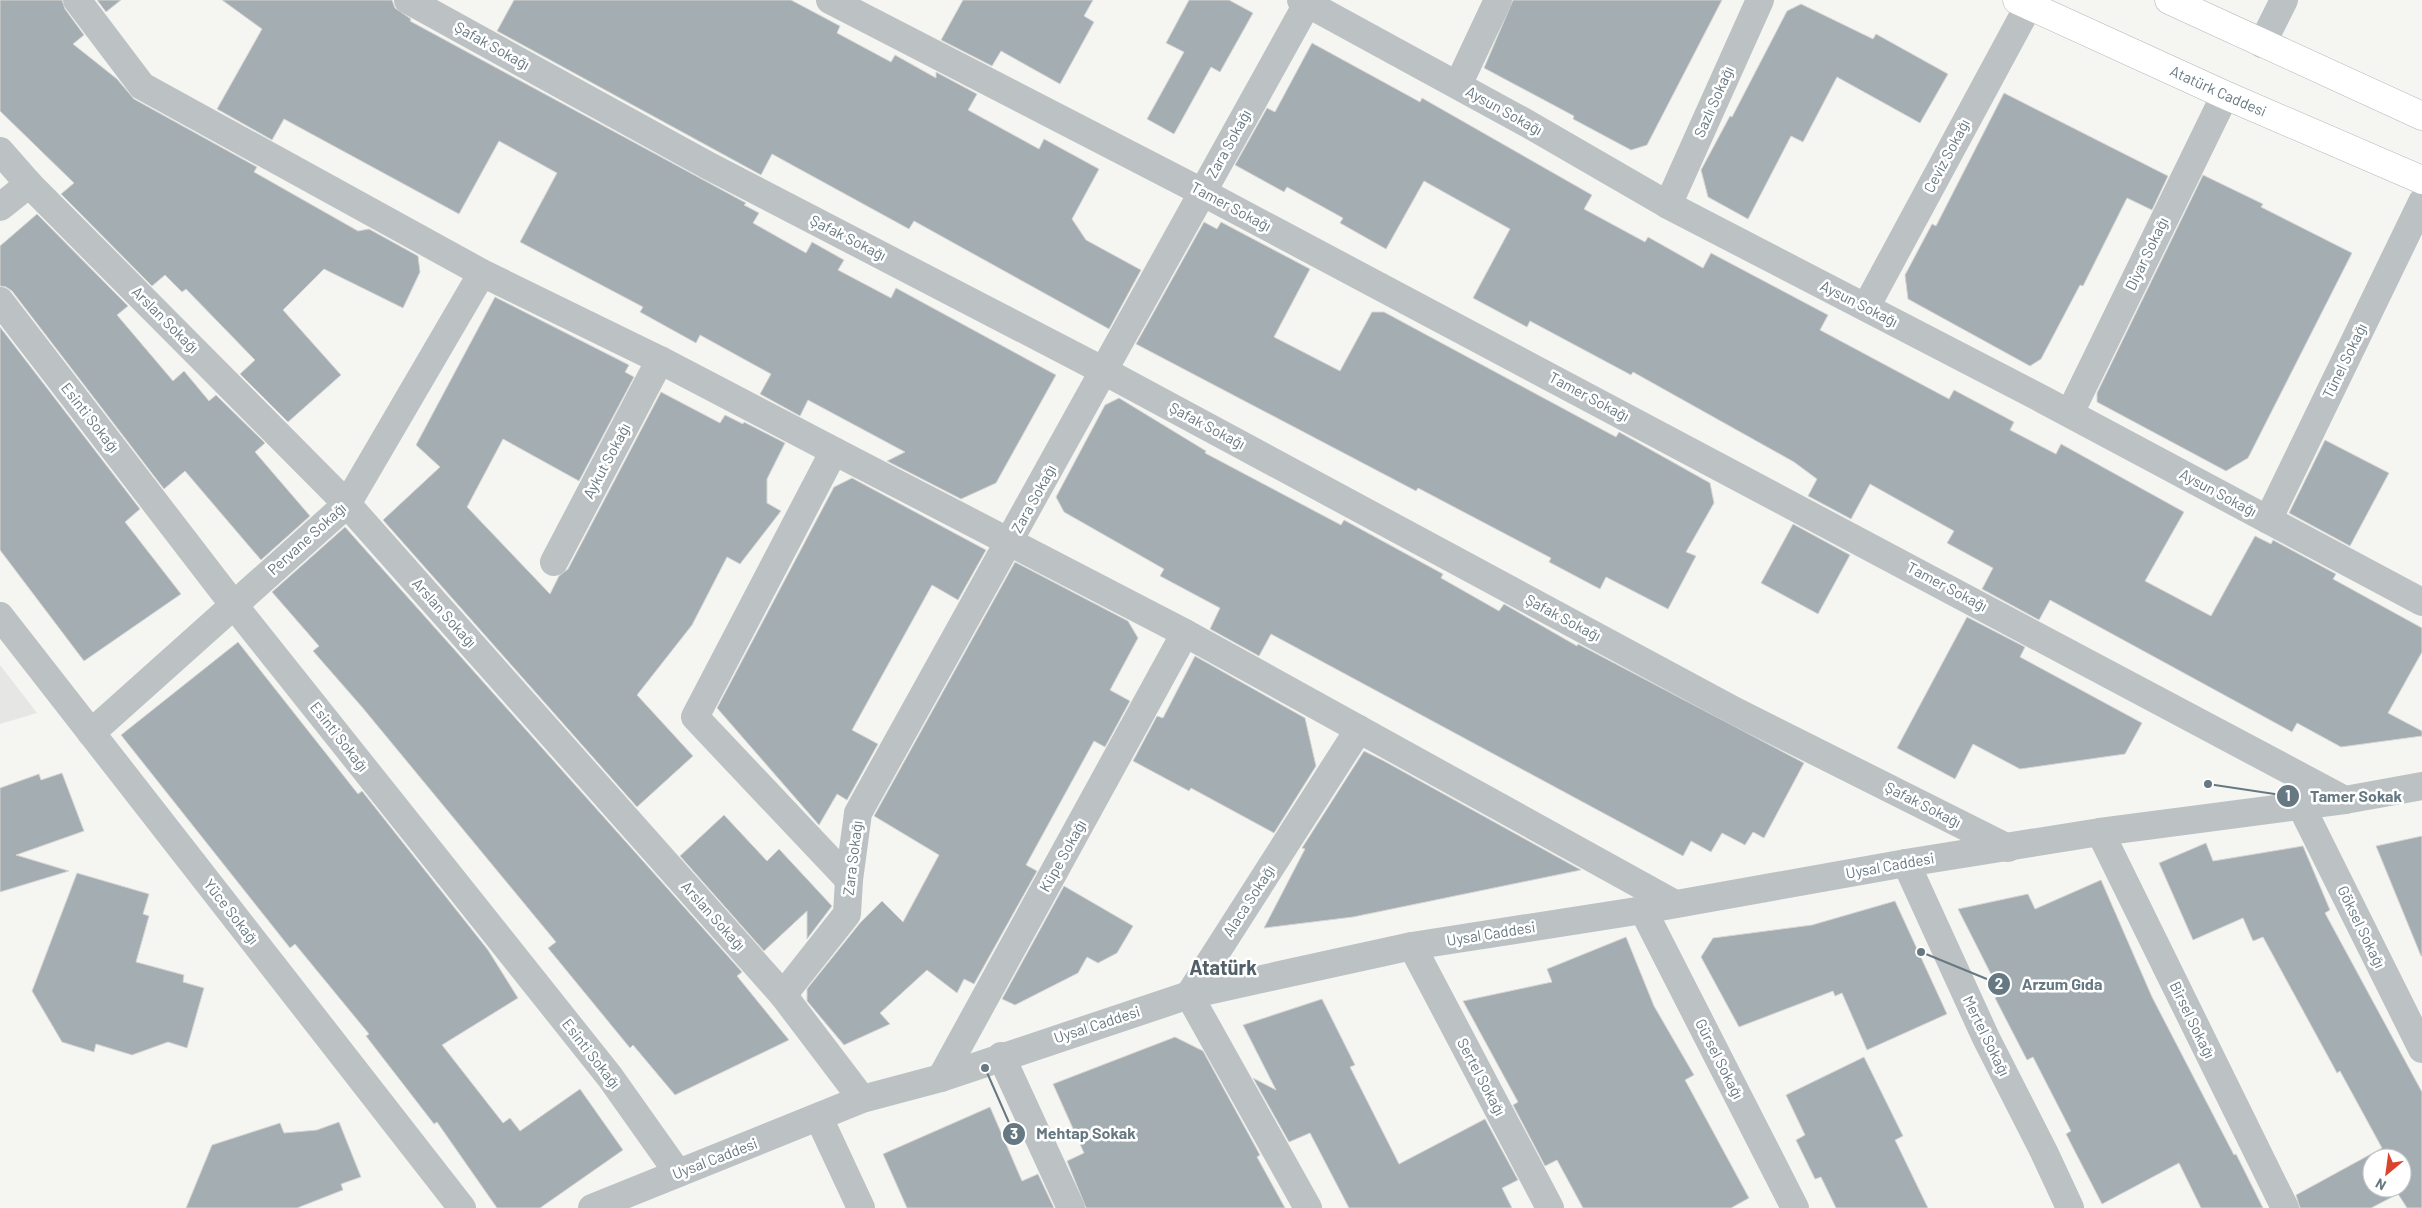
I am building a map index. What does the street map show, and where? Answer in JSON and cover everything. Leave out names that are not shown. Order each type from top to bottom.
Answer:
[{"type":"main road","points":[[2168,0],[2422,116]]},
{"type":"main road","name":"Atatürk Caddesi","points":[[2023,3],[2225,95],[2422,180]]},
{"type":"street","points":[[77,0],[142,86],[482,273],[660,360],[1185,633],[1675,904]]},
{"type":"street","name":"Şafak Sokağı","points":[[408,0],[709,166],[1104,371],[1735,711],[2008,848]]},
{"type":"street","name":"Tamer Sokağı","points":[[830,0],[1202,192],[2345,800]]},
{"type":"street","points":[[1458,85],[1498,0]]},
{"type":"street","name":"Sazlı Sokağı","points":[[1668,205],[1760,0]]},
{"type":"street","points":[[2262,44],[2284,0]]},
{"type":"street","name":"Zara Sokağı","points":[[783,995],[847,914],[849,880],[858,812],[1010,542],[1304,2]]},
{"type":"street","name":"Aysun Sokağı","points":[[1304,2],[1458,85],[1668,205],[2070,413],[2422,602]]},
{"type":"street","name":"Ceviz Sokağı","points":[[1866,308],[2023,3]]},
{"type":"street","name":"Diyar Sokağı","points":[[2070,413],[2225,95]]},
{"type":"street","name":"Arslan Sokağı","points":[[0,151],[29,184],[347,504],[783,995],[862,1099]]},
{"type":"street","points":[[0,207],[29,184]]},
{"type":"street","name":"Tünel Sokağı","points":[[2268,520],[2422,202]]},
{"type":"street","name":"Pervane Sokağı","points":[[91,733],[347,504],[482,273]]},
{"type":"street","name":"Esinti Sokağı","points":[[0,301],[234,604],[610,1077],[678,1173]]},
{"type":"street","name":"Aykut Sokağı","points":[[554,562],[660,360]]},
{"type":"street","points":[[834,451],[696,717],[849,880]]},
{"type":"street","name":"Yüce Sokağı","points":[[0,616],[462,1208]]},
{"type":"street","name":"Küpe Sokağı","points":[[941,1078],[1185,633]]},
{"type":"street","name":"Alaca Sokağı","points":[[1189,995],[1359,729]]},
{"type":"street","name":"Uysal Caddesi","points":[[592,1208],[819,1118],[862,1099],[941,1078],[1001,1056],[1189,995],[1412,946],[1643,910],[1906,863],[2100,832],[2300,804],[2345,800],[2422,786]]},
{"type":"street","name":"Göksel Sokağı","points":[[2300,804],[2422,1049]]},
{"type":"street","name":"Birsel Sokağı","points":[[2100,832],[2285,1208]]},
{"type":"street","name":"Mertel Sokağı","points":[[1906,863],[1986,1038],[2070,1208]]},
{"type":"street","name":"Gürsel Sokağı","points":[[1643,910],[1795,1208]]},
{"type":"street","name":"Sertel Sokağı","points":[[1412,946],[1550,1208]]},
{"type":"street","points":[[1189,995],[1308,1208]]},
{"type":"street","points":[[1001,1056],[1071,1208]]},
{"type":"street","points":[[819,1118],[861,1208]]},
{"type":"shaded area","points":[[0,665],[37,713],[0,724]]},
{"type":"building","points":[[0,0],[62,0],[65,9],[84,35],[73,44],[117,79],[134,99],[257,167],[254,172],[358,231],[369,229],[418,256],[420,272],[403,308],[324,269],[283,310],[341,375],[288,422],[240,374],[255,360],[186,289],[182,292],[165,275],[152,286],[61,194],[74,183],[0,111]]},
{"type":"building","points":[[97,0],[121,0],[106,12]]},
{"type":"building","points":[[222,0],[392,0],[395,8],[411,19],[410,21],[746,203],[744,205],[759,213],[753,223],[806,253],[812,242],[844,260],[838,270],[891,298],[896,288],[1056,375],[996,483],[961,499],[887,461],[905,452],[808,400],[800,416],[760,394],[771,374],[700,335],[696,343],[640,312],[643,307],[520,242],[557,173],[499,141],[459,214],[284,119],[272,140],[217,109],[262,29]]},
{"type":"building","points":[[514,0],[791,0],[840,26],[837,33],[891,62],[895,55],[936,78],[936,72],[977,94],[968,110],[1039,149],[1044,139],[1099,169],[1072,219],[1086,240],[1141,270],[1109,329],[914,221],[909,229],[772,154],[761,175],[497,31]]},
{"type":"building","points":[[963,0],[1093,0],[1084,16],[1094,22],[1060,84],[1001,51],[992,66],[941,40]]},
{"type":"building","points":[[1189,0],[1229,0],[1253,13],[1220,72],[1211,67],[1174,134],[1147,119],[1184,52],[1166,43]]},
{"type":"building","points":[[1513,0],[1722,0],[1647,145],[1631,150],[1573,119],[1574,116],[1484,68]]},
{"type":"building","points":[[1801,4],[1873,39],[1876,34],[1948,74],[1920,123],[1837,77],[1803,142],[1791,136],[1748,219],[1708,197],[1701,170],[1730,116],[1732,117],[1787,11]]},
{"type":"building","points":[[1312,43],[1420,102],[1422,98],[1592,195],[1584,209],[1645,242],[1648,237],[1703,268],[1711,253],[1828,315],[1820,330],[1949,399],[1954,390],[2014,422],[2010,430],[2056,454],[2061,444],[2184,512],[2145,581],[2211,616],[2255,536],[2271,544],[2273,540],[2336,574],[2333,579],[2422,628],[2422,652],[2388,713],[2422,731],[2422,736],[2341,747],[2297,723],[2292,732],[2050,600],[2039,620],[1982,589],[1993,568],[1947,543],[1954,531],[1870,484],[1851,519],[1808,496],[1817,479],[1794,462],[1633,372],[1631,375],[1530,321],[1527,327],[1473,298],[1510,229],[1424,181],[1386,249],[1340,223],[1343,218],[1287,187],[1284,192],[1235,165],[1267,108],[1275,112]]},
{"type":"building","points":[[2004,93],[2168,176],[2152,210],[2127,198],[2083,286],[2080,285],[2041,359],[2030,366],[1908,299],[1905,275],[1932,224],[1936,226]]},
{"type":"building","points":[[2203,175],[2263,204],[2261,207],[2352,253],[2248,458],[2226,471],[2097,402],[2097,393]]},
{"type":"building","points":[[37,214],[128,306],[117,315],[173,381],[184,371],[209,401],[216,395],[265,443],[255,452],[310,516],[261,560],[185,471],[164,489],[12,291],[0,286],[0,246]]},
{"type":"building","points":[[1204,222],[1217,229],[1221,222],[1310,269],[1274,337],[1340,371],[1372,312],[1384,312],[1616,437],[1619,432],[1710,483],[1714,503],[1686,552],[1696,556],[1668,609],[1606,577],[1600,589],[1549,562],[1551,558],[1418,488],[1416,491],[1136,344]]},
{"type":"building","points":[[495,297],[629,365],[625,372],[634,377],[579,481],[503,439],[467,507],[550,594],[559,576],[568,569],[661,392],[720,423],[725,415],[743,424],[744,422],[785,443],[767,479],[767,503],[781,511],[740,564],[727,557],[692,625],[637,695],[693,756],[637,807],[383,520],[440,467],[416,445]]},
{"type":"building","points":[[0,327],[140,509],[125,522],[181,594],[84,661],[0,550]]},
{"type":"building","points":[[1119,398],[1206,451],[1205,453],[1341,525],[1344,520],[1443,574],[1441,578],[1499,611],[1504,604],[1577,646],[1578,644],[1804,763],[1764,838],[1753,832],[1745,845],[1722,833],[1711,852],[1691,841],[1683,856],[1271,634],[1259,656],[1210,629],[1220,608],[1160,576],[1164,569],[1064,512],[1056,497],[1105,405]]},
{"type":"building","points":[[2325,440],[2389,473],[2350,546],[2289,513]]},
{"type":"building","points":[[852,478],[986,550],[958,600],[932,585],[852,730],[878,744],[847,800],[837,794],[819,825],[717,708],[834,487]]},
{"type":"building","points":[[1793,524],[1850,555],[1818,614],[1761,583]]},
{"type":"building","points":[[345,527],[742,972],[737,976],[789,1040],[675,1095],[633,1045],[630,1048],[548,948],[556,942],[362,707],[313,651],[319,646],[272,592]]},
{"type":"building","points":[[1015,562],[1128,621],[1138,638],[1110,690],[1130,701],[1105,747],[1094,741],[1026,865],[1037,871],[974,984],[964,979],[957,993],[927,970],[880,1013],[890,1024],[844,1045],[807,1001],[807,989],[860,923],[882,901],[903,922],[939,855],[874,816]]},
{"type":"building","points":[[1967,617],[2025,647],[2020,657],[2142,723],[2125,754],[2020,769],[1973,744],[1955,779],[1897,748]]},
{"type":"building","points":[[238,642],[358,794],[362,791],[488,950],[518,998],[442,1045],[503,1123],[510,1118],[520,1131],[580,1089],[623,1150],[540,1208],[497,1208],[437,1122],[434,1124],[366,1036],[369,1034],[295,944],[290,948],[121,735]]},
{"type":"building","points":[[1195,656],[1305,718],[1316,766],[1274,833],[1191,788],[1189,791],[1133,761],[1157,716],[1163,718]]},
{"type":"building","points":[[1364,751],[1581,870],[1353,917],[1264,928],[1305,849],[1302,848]]},
{"type":"building","points":[[62,773],[84,831],[16,855],[69,871],[0,892],[0,788],[39,774],[41,780]]},
{"type":"building","points":[[724,815],[767,861],[779,849],[832,906],[807,939],[807,911],[764,951],[680,856]]},
{"type":"building","points":[[2422,836],[2422,956],[2421,956],[2376,846]]},
{"type":"building","points":[[2206,843],[2213,861],[2303,846],[2330,910],[2325,913],[2422,1092],[2422,1208],[2407,1208],[2401,1198],[2412,1198],[2412,1148],[2382,1148],[2340,1071],[2337,1073],[2263,937],[2253,941],[2243,918],[2193,940],[2159,863]]},
{"type":"building","points":[[77,873],[149,894],[143,914],[149,916],[136,962],[184,975],[183,982],[204,988],[187,1048],[168,1042],[132,1055],[96,1044],[94,1052],[62,1042],[32,991]]},
{"type":"building","points":[[2101,880],[2152,997],[2263,1208],[2201,1208],[2179,1163],[2102,1204],[2066,1134],[2071,1131],[2033,1057],[2027,1060],[1995,998],[2001,994],[1958,909],[2028,894],[2035,909]]},
{"type":"building","points":[[1064,886],[1133,926],[1117,953],[1098,963],[1087,957],[1078,973],[1015,1005],[1002,999]]},
{"type":"building","points":[[1895,901],[1947,1014],[1867,1050],[1842,993],[1835,996],[1833,991],[1739,1027],[1701,957],[1713,938],[1812,925]]},
{"type":"building","points":[[1626,937],[1654,1006],[1694,1075],[1685,1080],[1749,1198],[1731,1208],[1583,1208],[1557,1160],[1545,1166],[1513,1105],[1518,1102],[1463,1001],[1552,982],[1547,969]]},
{"type":"building","points":[[1322,999],[1355,1065],[1350,1067],[1399,1164],[1485,1119],[1518,1180],[1502,1188],[1512,1208],[1349,1208],[1310,1133],[1289,1142],[1253,1078],[1276,1090],[1243,1025]]},
{"type":"building","points":[[1175,1037],[1203,1051],[1260,1155],[1257,1157],[1285,1208],[1086,1208],[1067,1161],[1084,1153],[1053,1084]]},
{"type":"building","points":[[1864,1057],[1903,1136],[1895,1140],[1928,1208],[1836,1208],[1821,1177],[1815,1179],[1796,1140],[1805,1135],[1786,1095]]},
{"type":"building","points":[[990,1107],[1022,1181],[1038,1174],[1054,1208],[907,1208],[883,1154]]},
{"type":"building","points":[[339,1122],[361,1177],[341,1184],[343,1190],[297,1208],[186,1208],[212,1145],[280,1123],[284,1133],[317,1130]]},
{"type":"building","points":[[2362,1159],[2362,1198],[2390,1198],[2371,1208],[2300,1208],[2296,1195]]},
{"type":"place","name":"Tamer Sokak","points":[[2208,784]]},
{"type":"place","name":"Arzum Gıda","points":[[1921,952]]},
{"type":"place","name":"Mehtap Sokak","points":[[985,1068]]},
{"type":"district","name":"Atatürk","points":[[1223,968]]}]
